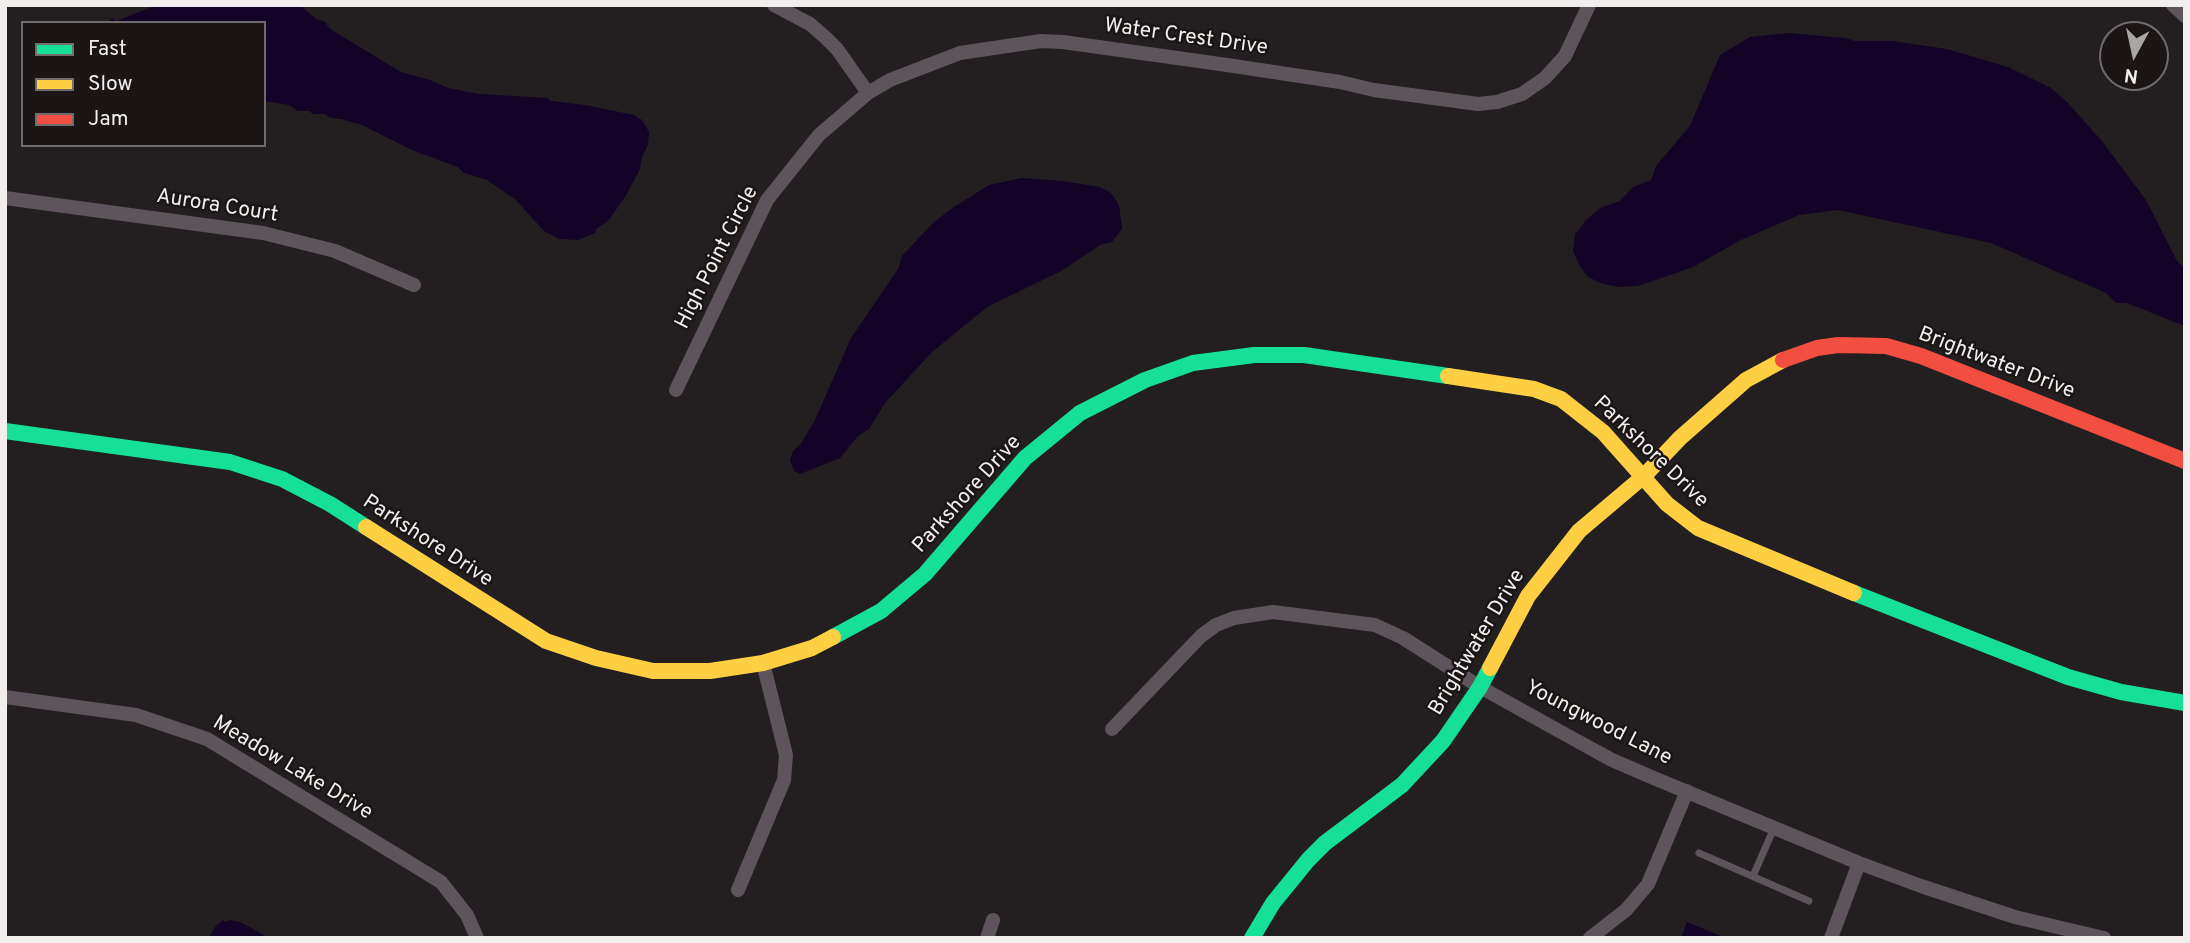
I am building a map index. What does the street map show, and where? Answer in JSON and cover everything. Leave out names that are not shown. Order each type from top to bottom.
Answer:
[{"type":"street","points":[[774,5],[810,24],[826,38],[868,93]]},
{"type":"street","name":"Water Crest Drive","points":[[868,93],[890,80],[960,52],[1041,41],[1227,65],[1457,102],[1497,102],[1522,94],[1555,68],[1573,44],[1589,5]]},
{"type":"street","points":[[2173,5],[2185,16]]},
{"type":"street","name":"High Point Circle","points":[[676,390],[767,200],[819,135],[868,93]]},
{"type":"street","name":"Aurora Court","points":[[5,198],[263,233],[335,251],[414,285]]},
{"type":"street","name":"Brightwater Drive","points":[[1252,938],[1273,902],[1308,860],[1325,843],[1402,785],[1443,741],[1480,687],[1528,596],[1579,531],[1644,476],[1680,438],[1746,380],[1792,355],[1838,345],[1886,346],[1921,356],[2185,461]]},
{"type":"street","name":"Parkshore Drive","points":[[5,430],[230,462],[282,478],[330,504],[546,641],[596,658],[653,671],[710,671],[763,663],[812,648],[881,611],[925,574],[1025,458],[1080,413],[1145,380],[1193,363],[1254,355],[1304,355],[1534,389],[1561,399],[1603,432],[1679,515],[1716,537],[2068,677],[2121,692],[2185,703]]},
{"type":"street","name":"Youngwood Lane","points":[[1112,729],[1201,636],[1216,625],[1250,614],[1273,612],[1376,625],[1403,638],[1480,687],[1612,760],[1859,863],[2015,917],[2104,938]]},
{"type":"street","points":[[738,890],[784,780],[786,755],[763,663]]},
{"type":"street","name":"Meadow Lake Drive","points":[[5,697],[136,715],[206,740],[441,882],[467,915],[477,938]]},
{"type":"street","points":[[1590,938],[1626,910],[1648,884],[1687,791]]},
{"type":"street","points":[[1831,938],[1859,863]]},
{"type":"street","points":[[987,938],[993,920]]},
{"type":"lane","points":[[1753,877],[1774,828]]},
{"type":"lane","points":[[1699,853],[1809,901]]},
{"type":"shaded area","points":[[157,5],[300,5],[316,19],[325,22],[330,29],[401,72],[448,88],[479,94],[547,98],[551,101],[634,115],[642,120],[649,132],[648,144],[640,169],[608,221],[596,229],[595,233],[578,240],[559,239],[544,231],[515,199],[487,180],[414,151],[362,125],[266,101],[266,21],[116,21]]},
{"type":"shaded area","points":[[1789,33],[1855,41],[1892,41],[1947,49],[2008,67],[2051,88],[2101,140],[2146,200],[2177,261],[2185,269],[2185,326],[2127,303],[2116,303],[2106,293],[1991,243],[1838,210],[1799,215],[1741,240],[1693,267],[1638,286],[1603,284],[1588,277],[1573,251],[1575,235],[1585,221],[1600,208],[1620,201],[1633,187],[1651,180],[1656,166],[1690,126],[1720,55],[1750,37]]},
{"type":"shaded area","points":[[1022,178],[1100,187],[1111,193],[1119,205],[1122,229],[1112,242],[1100,245],[1061,271],[987,307],[931,353],[885,403],[869,429],[858,436],[840,458],[800,474],[794,471],[790,460],[793,451],[800,445],[815,420],[851,338],[898,269],[902,256],[933,223],[951,209],[989,185]]},
{"type":"shaded area","points":[[223,920],[242,923],[269,938],[209,938]]},
{"type":"shaded area","points":[[1687,922],[1726,938],[1681,938]]},
{"type":"traffic: fast","points":[[833,637],[881,611],[925,574],[1025,458],[1080,413],[1145,380],[1193,363],[1254,355],[1304,355],[1448,376]]},
{"type":"traffic: fast","points":[[5,431],[230,462],[282,479],[330,504],[366,527]]},
{"type":"traffic: fast","points":[[1854,593],[2068,677],[2121,692],[2185,703]]},
{"type":"traffic: fast","points":[[1252,938],[1273,903],[1308,860],[1325,843],[1402,785],[1443,741],[1490,668]]},
{"type":"traffic: slow","points":[[1490,668],[1528,596],[1579,531],[1644,476],[1680,438],[1746,380],[1783,360]]},
{"type":"traffic: slow","points":[[1448,376],[1534,389],[1561,399],[1603,432],[1667,504],[1698,528],[1854,593]]},
{"type":"traffic: slow","points":[[366,527],[546,641],[596,658],[653,671],[710,671],[763,663],[812,648],[833,637]]},
{"type":"traffic: jam","points":[[1783,360],[1817,348],[1838,345],[1886,346],[1921,356],[2185,461]]}]
